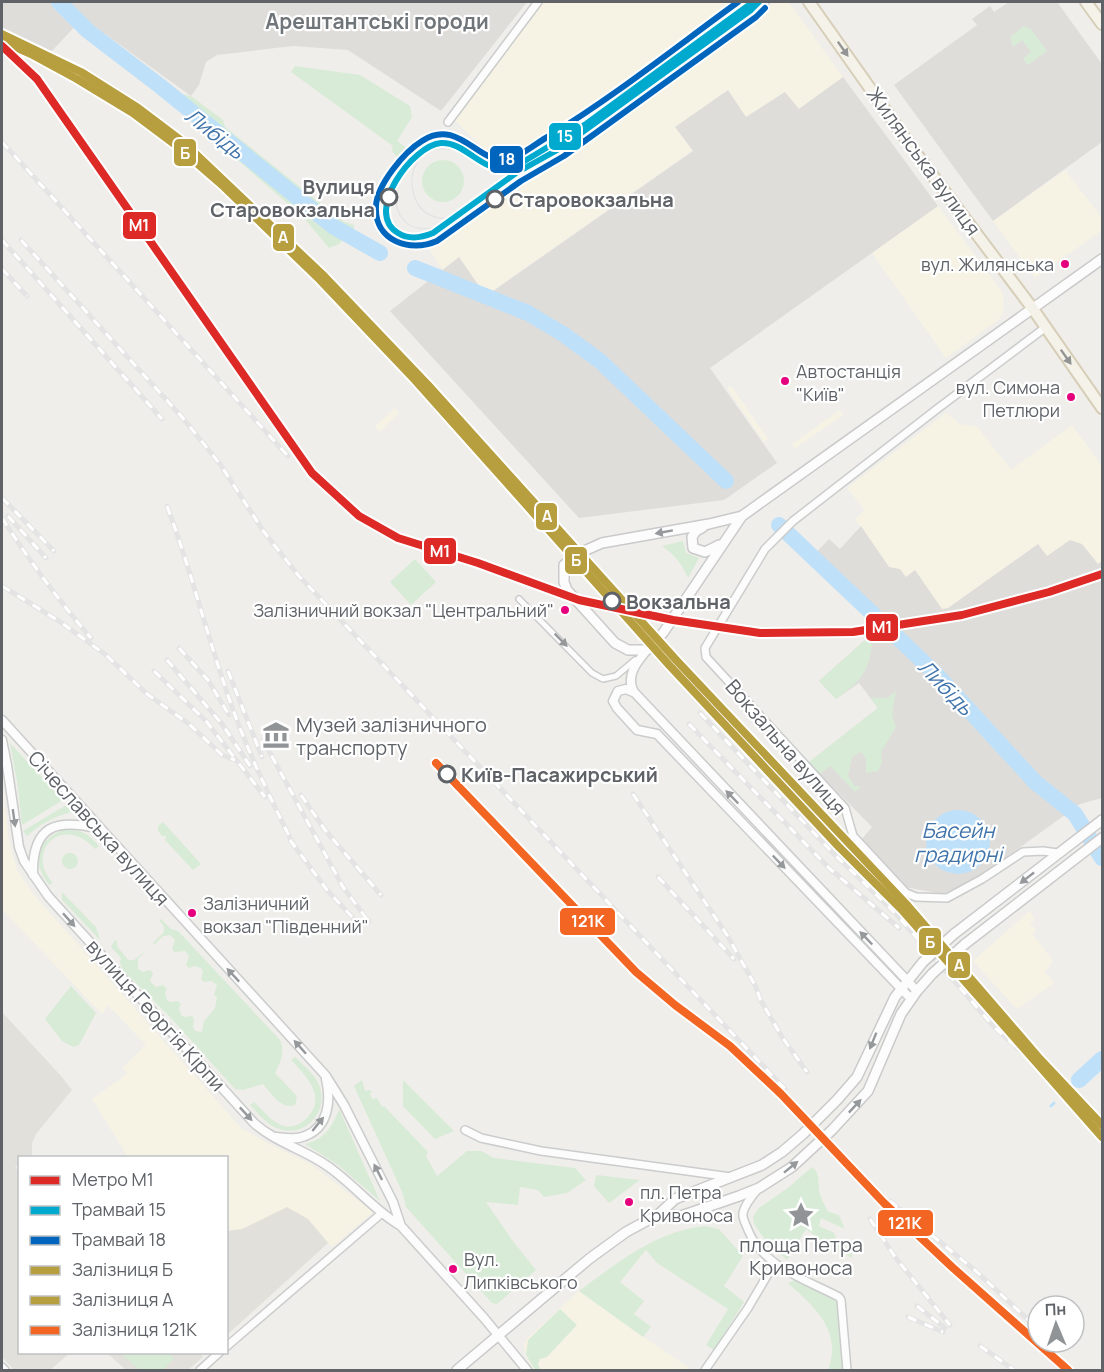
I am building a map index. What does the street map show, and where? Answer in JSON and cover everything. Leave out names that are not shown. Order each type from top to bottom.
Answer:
[{"type":"main road","name":"Жилянська вулиця","points":[[809,2],[915,152],[1046,327],[1102,408]]},
{"type":"main road","points":[[1086,2],[1102,24]]},
{"type":"main road","points":[[742,516],[602,543],[581,553],[564,565],[564,582],[567,590],[615,643],[643,654],[663,633],[742,516],[1102,259]]},
{"type":"main road","points":[[708,524],[696,531],[692,537],[693,548],[705,552],[714,549],[725,540]]},
{"type":"main road","points":[[457,1371],[589,1259],[626,1232],[659,1214],[675,1199],[771,1160],[803,1134],[857,1077],[900,989],[923,962],[954,934],[1102,821]]},
{"type":"main road","points":[[659,1214],[681,1216],[759,1188],[783,1174],[859,1103],[868,1091],[893,1032],[911,999],[932,974],[965,944],[1102,838]]},
{"type":"street","points":[[448,122],[538,2]]},
{"type":"street","points":[[594,109],[743,2]]},
{"type":"street","points":[[535,169],[754,14],[765,2]]},
{"type":"street","name":"Вокзальна вулиця","points":[[1046,327],[928,415],[793,521],[765,549],[716,629],[705,652],[706,657],[845,808],[853,836],[906,893],[916,897],[947,898],[982,879],[1023,852],[1058,853]]},
{"type":"street","points":[[519,599],[592,673],[603,679],[616,676],[643,654]]},
{"type":"street","points":[[643,654],[630,679],[634,692],[917,991]]},
{"type":"street","points":[[634,692],[626,689],[618,691],[614,698],[615,705],[637,730],[657,734],[911,999]]},
{"type":"street","points":[[650,732],[657,722],[654,714]]},
{"type":"street","name":"Січеславська вулиця","points":[[2,720],[326,1076],[344,1105],[393,1202],[401,1226],[527,1371]]},
{"type":"street","name":"вулиця Георгія Кірпи","points":[[2,740],[19,847],[24,861],[48,896],[255,1124],[272,1137],[326,1165],[382,1213],[401,1226]]},
{"type":"street","points":[[33,876],[34,848],[45,832],[53,827],[78,823],[101,829]]},
{"type":"street","points":[[272,1137],[293,1138],[305,1136],[314,1131],[322,1121],[330,1100],[326,1076]]},
{"type":"street","points":[[465,1130],[481,1138],[541,1151],[731,1177]]},
{"type":"street","points":[[759,1188],[742,1216],[752,1241],[774,1264],[842,1300],[847,1371]]},
{"type":"street","points":[[228,1345],[382,1213]]},
{"type":"street","points":[[705,1371],[748,1308],[774,1264]]},
{"type":"street","points":[[200,1371],[216,1354]]},
{"type":"street","points":[[2,1367],[5,1371]]},
{"type":"shaded area","points":[[2,2],[527,2],[441,111],[348,50],[293,46],[217,55],[206,62],[199,85],[191,96],[83,18],[50,53],[2,30]]},
{"type":"shaded area","points":[[542,2],[731,2],[509,164],[500,165],[455,120]]},
{"type":"shaded area","points":[[774,2],[790,4],[843,77],[798,109],[784,92],[746,117],[728,90],[693,150],[485,296],[459,258],[443,270],[427,246]]},
{"type":"shaded area","points":[[1009,2],[1057,2],[1102,64],[1102,142],[993,221],[894,85],[977,25],[972,19],[990,6],[994,12]]},
{"type":"shaded area","points":[[843,77],[938,206],[710,368],[777,463],[724,500],[579,518],[390,311],[459,257],[486,296],[693,151],[675,127],[728,90],[746,117],[785,92],[799,109]]},
{"type":"shaded area","points":[[1065,170],[1102,218],[1102,230],[1035,278],[993,221]]},
{"type":"shaded area","points":[[938,206],[1001,290],[1004,302],[1002,315],[998,320],[946,358],[872,253]]},
{"type":"shaded area","points":[[731,386],[768,439],[764,442],[727,388]]},
{"type":"shaded area","points":[[395,408],[399,413],[380,432],[375,427]]},
{"type":"shaded area","points":[[840,410],[843,415],[795,448],[792,444]]},
{"type":"shaded area","points":[[946,413],[961,425],[976,426],[1011,470],[1072,425],[1102,466],[1102,561],[1098,564],[1082,544],[1047,556],[1038,544],[948,608],[942,609],[915,570],[906,577],[889,567],[855,519],[865,510],[847,488]]},
{"type":"shaded area","points":[[861,526],[889,567],[900,569],[906,577],[915,570],[942,609],[948,608],[1038,544],[1047,556],[1070,540],[1082,544],[1098,564],[1102,561],[1102,798],[1080,804],[979,877],[943,894],[904,887],[862,839],[872,827],[822,776],[813,759],[878,708],[859,683],[836,699],[819,681],[873,633],[877,637],[884,630],[807,562],[829,539],[840,549]]},
{"type":"shaded area","points":[[2,784],[9,841],[17,870],[34,895],[242,1129],[309,1163],[373,1212],[332,1247],[308,1219],[287,1208],[242,1229],[228,1231],[228,1156],[127,1156],[92,1099],[127,1074],[123,1067],[146,1045],[108,1005],[101,1013],[2,909]]},
{"type":"shaded area","points":[[1030,911],[1034,919],[1030,924],[1036,929],[1033,935],[1053,961],[1045,972],[1054,983],[1017,1009],[973,961]]},
{"type":"shaded area","points":[[2,1012],[72,1090],[36,1134],[32,1143],[32,1155],[18,1156],[18,1166],[15,1167],[18,1170],[18,1354],[69,1354],[50,1370],[14,1370],[2,1357]]},
{"type":"shaded area","points":[[287,1207],[308,1219],[328,1243],[228,1334],[228,1231],[242,1229]]},
{"type":"shaded area","points":[[579,1291],[692,1370],[534,1370],[526,1356],[524,1346],[526,1340]]},
{"type":"shaded area","points":[[108,1354],[201,1354],[203,1357],[188,1370],[126,1370]]},
{"type":"green space","points":[[1024,26],[1031,29],[1047,51],[1028,65],[1023,59],[1031,52],[1022,40],[1013,47],[1010,37]]},
{"type":"green space","points":[[295,66],[360,75],[410,106],[412,117],[397,141],[407,148],[403,157],[397,157],[392,151],[393,146],[291,72]]},
{"type":"green space","points":[[174,93],[191,96],[223,120],[225,127],[344,222],[354,225],[354,229],[339,244],[329,248],[304,218],[170,98]]},
{"type":"green space","points":[[443,160],[451,161],[458,166],[463,173],[463,189],[458,196],[451,201],[443,202],[435,201],[428,196],[423,189],[422,181],[423,173],[428,166],[435,161]]},
{"type":"green space","points":[[683,541],[686,553],[699,558],[688,578],[678,560],[662,546]]},
{"type":"green space","points":[[415,559],[436,582],[411,605],[390,582]]},
{"type":"green space","points":[[873,633],[868,665],[860,679],[836,699],[819,681]]},
{"type":"green space","points":[[896,691],[892,715],[896,727],[881,752],[882,763],[878,771],[866,773],[866,759],[861,752],[852,757],[848,776],[855,786],[861,786],[855,792],[830,766],[820,774],[809,762],[878,708],[870,698],[887,698]]},
{"type":"green space","points":[[10,743],[63,800],[22,825],[17,781]]},
{"type":"green space","points":[[66,805],[72,812],[48,821],[27,836],[23,831]]},
{"type":"green space","points":[[163,822],[201,864],[193,870],[165,840],[166,836],[162,836],[158,831],[158,826]]},
{"type":"green space","points":[[64,829],[84,833],[99,846],[95,849],[83,839],[70,835],[60,836],[51,841],[45,849],[43,860],[45,871],[53,883],[49,885],[40,868],[39,852],[47,840]]},
{"type":"green space","points":[[67,853],[73,853],[78,861],[76,867],[67,869],[62,864],[62,858]]},
{"type":"green space","points":[[62,892],[96,927],[100,940],[62,900]]},
{"type":"green space","points":[[161,919],[171,929],[178,931],[280,1040],[282,1056],[275,1073],[295,1094],[297,1098],[295,1105],[281,1103],[263,1084],[243,1090],[235,1089],[169,1016],[123,970],[120,963],[121,958],[111,947],[115,940],[128,960],[134,960],[147,950],[138,959],[138,969],[143,972],[150,970],[153,973],[150,981],[156,987],[163,985],[167,989],[165,993],[167,1000],[178,1001],[181,1004],[179,1008],[181,1015],[192,1016],[193,1028],[195,1031],[202,1032],[204,1021],[215,1008],[217,998],[214,995],[217,985],[212,981],[204,982],[201,979],[203,972],[201,968],[194,966],[189,968],[186,965],[189,956],[185,951],[175,952],[172,949],[175,940],[170,935],[163,936],[154,945],[153,943],[164,932],[164,926],[159,920]]},
{"type":"green space","points":[[71,986],[96,1013],[79,1045],[73,1047],[62,1041],[45,1019]]},
{"type":"green space","points":[[1102,1050],[1102,1068],[1090,1079],[1090,1075],[1086,1074],[1079,1081],[1073,1076]]},
{"type":"green space","points":[[295,1057],[317,1081],[322,1095],[318,1113],[313,1120],[298,1130],[289,1131],[271,1125],[250,1105],[254,1102],[272,1119],[286,1126],[299,1124],[310,1115],[315,1095],[308,1080],[291,1060]]},
{"type":"green space","points":[[362,1080],[365,1091],[372,1092],[370,1094],[372,1099],[377,1098],[382,1107],[384,1106],[428,1152],[426,1156],[437,1176],[467,1151],[481,1151],[494,1158],[575,1168],[586,1180],[567,1193],[544,1197],[538,1190],[520,1187],[518,1205],[486,1202],[536,1270],[497,1304],[492,1303],[406,1207],[403,1194],[354,1086]]},
{"type":"green space","points":[[403,1080],[454,1131],[435,1139],[403,1106]]},
{"type":"green space","points":[[339,1109],[380,1201],[338,1165],[305,1144],[323,1136],[334,1121]]},
{"type":"green space","name":"площа Петра Кривоноса","points":[[812,1167],[817,1174],[820,1195],[828,1212],[839,1215],[845,1229],[821,1218],[819,1226],[834,1233],[839,1246],[852,1249],[852,1258],[823,1242],[806,1229],[787,1260],[766,1241],[754,1224],[753,1217],[759,1208]]},
{"type":"green space","points":[[596,1175],[640,1180],[609,1203],[594,1186]]},
{"type":"green space","points":[[705,1226],[719,1229],[743,1256],[724,1286],[744,1302],[714,1350],[706,1345],[728,1309],[657,1263],[646,1250],[620,1282],[644,1301],[634,1314],[651,1327],[643,1337],[579,1291],[623,1259],[654,1241],[687,1229]]},
{"type":"green space","points":[[798,1279],[837,1302],[843,1370],[828,1370],[832,1356],[829,1331],[816,1311],[788,1283]]},
{"type":"green space","points":[[560,1309],[577,1325],[547,1357],[540,1359],[538,1364],[541,1370],[535,1370],[526,1355],[528,1340]]},
{"type":"green space","points":[[121,1354],[169,1354],[174,1358],[163,1370],[140,1370]]},
{"type":"water","name":"Басейн градирні","points":[[958,810],[976,816],[984,824],[990,842],[984,860],[976,868],[958,874],[940,868],[932,860],[926,842],[932,824],[940,816]]},
{"type":"waterway","name":"Либідь","points":[[59,2],[88,31],[160,86],[334,227],[380,253]]},
{"type":"waterway","name":"Либідь","points":[[415,268],[528,313],[563,334],[600,361],[726,481]]},
{"type":"waterway","name":"Либідь","points":[[779,525],[935,673],[1035,782],[1075,814],[1102,858]]},
{"type":"waterway","points":[[1079,1080],[1102,1059]]},
{"type":"waterway","points":[[1051,1106],[1054,1103]]},
{"type":"tram line","name":"18","points":[[738,2],[598,105],[510,159],[499,160],[458,138],[447,135],[435,135],[422,141],[400,161],[381,189],[376,206],[381,228],[387,236],[405,244],[416,246],[437,241],[521,181],[564,156],[756,17],[765,8]]},
{"type":"tram line","name":"15","points":[[753,2],[586,124],[513,168],[490,166],[461,148],[448,143],[430,147],[418,155],[396,181],[386,210],[389,223],[398,233],[406,237],[420,237],[433,233],[516,173],[559,149],[759,2]]},
{"type":"tram line","points":[[480,205],[455,217],[435,217],[421,208],[414,194],[412,177],[418,162],[430,151],[449,149],[483,164]]},
{"type":"tram line","points":[[400,178],[396,201],[403,219],[419,228],[443,225]]},
{"type":"railway","points":[[2,142],[288,456]]},
{"type":"railway","points":[[2,240],[162,419]]},
{"type":"railway","points":[[21,240],[182,417],[220,464],[264,532],[298,575],[785,1089]]},
{"type":"railway","points":[[2,269],[27,296]]},
{"type":"railway","points":[[2,498],[54,551]]},
{"type":"railway","points":[[167,506],[237,720],[294,846]]},
{"type":"railway","points":[[8,516],[46,558]]},
{"type":"railway","points":[[2,518],[44,580],[91,638]]},
{"type":"railway","points":[[2,586],[59,621],[106,655],[147,694],[189,724],[222,755],[235,760]]},
{"type":"railway","points":[[179,648],[208,680],[229,715]]},
{"type":"railway","points":[[167,660],[222,724],[250,766]]},
{"type":"railway","points":[[154,671],[206,721],[265,797]]},
{"type":"railway","points":[[228,671],[262,757]]},
{"type":"railway","points":[[700,713],[833,853],[896,914],[994,1027],[1040,1068]]},
{"type":"railway","points":[[689,724],[829,868],[899,928]]},
{"type":"railway","points":[[263,740],[343,887],[369,922]]},
{"type":"railway","points":[[633,794],[727,935],[782,1037],[807,1072]]},
{"type":"railway","points":[[301,795],[325,830],[381,895]]},
{"type":"railway","points":[[290,840],[327,890],[354,919]]},
{"type":"railway","points":[[658,877],[734,959]]},
{"type":"railway","points":[[890,1201],[977,1272],[1026,1318]]},
{"type":"railway","points":[[870,1219],[895,1257],[950,1325]]},
{"type":"railway","points":[[917,1306],[945,1328]]},
{"type":"railway","points":[[908,1317],[943,1332]]},
{"type":"railway","points":[[980,1346],[1014,1370]]},
{"type":"metro line","name":"M1","points":[[2,46],[37,79],[312,473],[359,516],[398,538],[478,563],[579,600],[673,620],[760,633],[853,632],[962,615],[1049,592],[1102,574]]},
{"type":"rail line","name":"A","points":[[2,34],[81,72],[138,108],[183,142],[324,276],[428,385],[677,661],[908,906],[1040,1059],[1102,1125]]},
{"type":"rail line","name":"Б","points":[[2,41],[77,79],[133,113],[177,146],[222,185],[320,280],[415,380],[670,666],[839,847],[903,911],[1102,1137]]},
{"type":"rail line","name":"121К","points":[[436,763],[636,972],[675,1005],[730,1046],[781,1094],[884,1203],[1068,1370]]},
{"type":"place","name":"Вулиця Старовокзальна","points":[[389,197]]},
{"type":"place","name":"Старовокзальна","points":[[495,199]]},
{"type":"place","name":"вул. Жилянська","points":[[1065,264]]},
{"type":"place","name":"Автостанція \"Київ\"","points":[[785,381]]},
{"type":"place","name":"вул. Симона Петлюри","points":[[1071,397]]},
{"type":"place","name":"Вокзальна","points":[[612,601]]},
{"type":"place","name":"Залізничний вокзал \"Центральний\"","points":[[565,610]]},
{"type":"place","name":"Музей залізничного транспорту","points":[[276,735]]},
{"type":"place","name":"Київ-Пасажирський","points":[[447,774]]},
{"type":"place","name":"Залізничний вокзал \"Південний\"","points":[[192,913]]},
{"type":"place","name":"пл. Петра Кривоноса","points":[[629,1202]]},
{"type":"place","name":"площа Петра Кривоноса","points":[[801,1215]]},
{"type":"place","name":"Вул. Липківського","points":[[453,1269]]},
{"type":"district","name":"Арештантські городи","points":[[377,21]]}]
